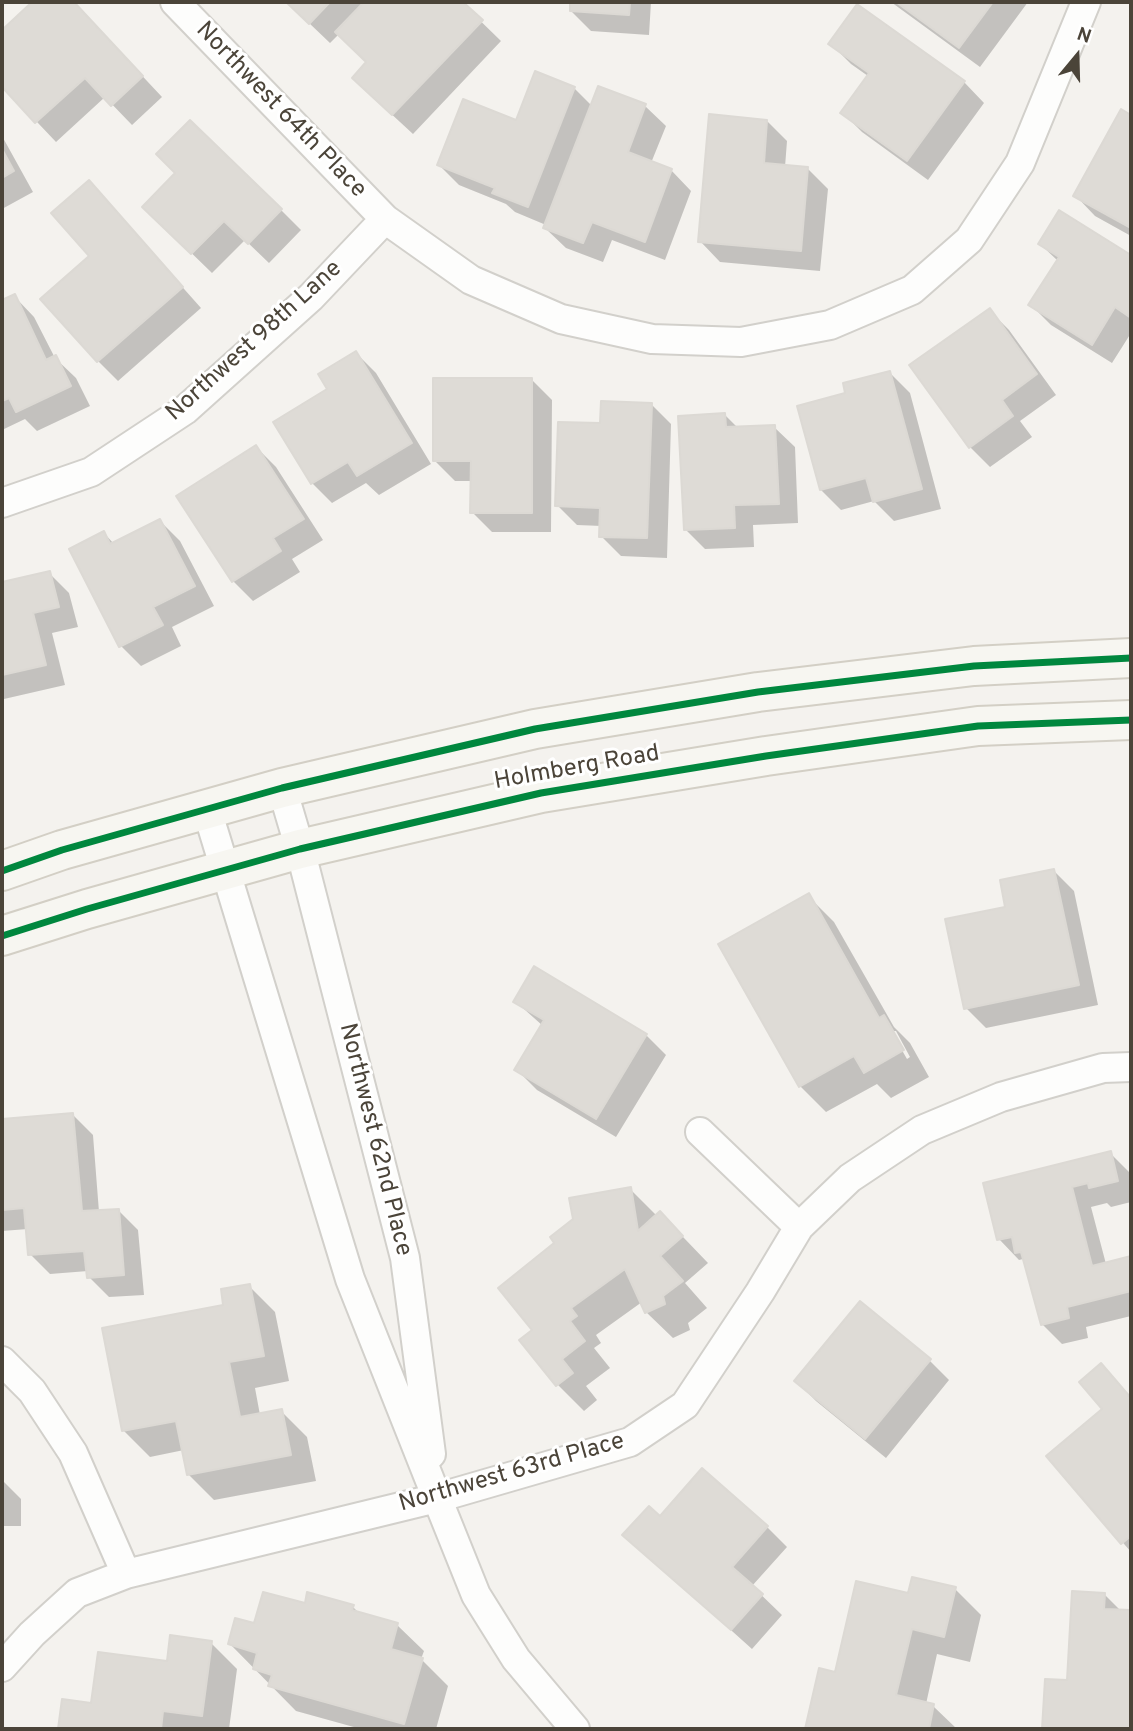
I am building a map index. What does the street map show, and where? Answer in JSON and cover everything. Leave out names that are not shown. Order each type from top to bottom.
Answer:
[{"type":"street","name":"Northwest 64th Place","points":[[175,2],[385,219],[471,279],[561,319],[652,339],[741,342],[830,325],[912,290],[969,240],[1020,163],[1086,2]]},
{"type":"street","name":"Northwest 98th Lane","points":[[2,503],[91,472],[185,410],[311,297],[385,219]]},
{"type":"street","name":"Holmberg Road","points":[[2,872],[62,850],[282,788],[535,729],[758,692],[974,666],[1131,657]]},
{"type":"street","name":"Holmberg Road","points":[[2,936],[300,849],[541,793],[766,756],[978,726],[1131,720]]},
{"type":"street","name":"Northwest 62nd Place","points":[[282,788],[405,1258],[437,1498]]},
{"type":"street","name":"Northwest 62nd Place","points":[[207,810],[351,1279],[437,1498],[476,1595],[516,1659],[575,1729]]},
{"type":"street","name":"Northwest 63rd Place","points":[[2,1667],[32,1634],[77,1593],[126,1574],[437,1498],[630,1442],[685,1405],[760,1292],[799,1227],[849,1178],[922,1130],[1000,1097],[1103,1068],[1131,1067]]},
{"type":"street","points":[[700,1132],[799,1227]]},
{"type":"street","points":[[2,1361],[32,1391],[73,1453],[126,1574]]},
{"type":"building","points":[[32,2],[74,2],[143,76],[111,106],[85,78],[35,123],[2,87],[2,30]]},
{"type":"building","points":[[286,2],[330,2],[309,24]]},
{"type":"building","points":[[364,2],[463,2],[483,20],[392,115],[352,78],[366,62],[335,32]]},
{"type":"building","points":[[570,2],[630,2],[629,15],[570,11]]},
{"type":"building","points":[[896,2],[993,2],[959,48]]},
{"type":"building","points":[[857,4],[965,81],[907,161],[840,113],[869,73],[828,44]]},
{"type":"building","points":[[535,71],[575,87],[528,207],[492,193],[495,188],[437,165],[463,99],[516,120]]},
{"type":"building","points":[[598,86],[646,104],[628,152],[672,169],[645,242],[592,222],[583,243],[543,228]]},
{"type":"building","points":[[1121,109],[1131,115],[1131,228],[1073,196]]},
{"type":"building","points":[[709,114],[767,120],[764,163],[808,167],[801,251],[698,242]]},
{"type":"building","points":[[190,120],[282,209],[248,244],[224,221],[191,254],[142,207],[175,173],[156,154]]},
{"type":"building","points":[[2,149],[14,171],[2,178]]},
{"type":"building","points":[[89,180],[183,287],[97,362],[40,299],[89,256],[51,213]]},
{"type":"building","points":[[1059,210],[1131,255],[1131,318],[1115,307],[1092,345],[1028,305],[1059,257],[1038,244]]},
{"type":"building","points":[[15,294],[46,360],[56,355],[71,386],[16,412],[9,398],[2,401],[2,300]]},
{"type":"building","points":[[990,308],[1037,374],[1002,400],[1013,416],[969,448],[909,365]]},
{"type":"building","points":[[356,351],[412,443],[357,476],[348,462],[311,484],[273,422],[327,389],[318,374]]},
{"type":"building","points":[[890,371],[922,489],[873,502],[866,478],[820,490],[797,406],[845,393],[843,383]]},
{"type":"building","points":[[433,378],[532,378],[532,513],[470,513],[471,461],[433,461]]},
{"type":"building","points":[[601,401],[652,403],[647,538],[599,537],[600,508],[555,506],[558,422],[600,423]]},
{"type":"building","points":[[725,413],[726,427],[775,425],[779,504],[734,505],[735,528],[684,530],[678,416]]},
{"type":"building","points":[[256,445],[304,519],[273,538],[281,551],[232,582],[176,496]]},
{"type":"building","points":[[160,519],[195,586],[153,607],[163,625],[119,647],[69,549],[104,531],[110,544]]},
{"type":"building","points":[[50,571],[59,607],[33,613],[46,665],[2,675],[2,582]]},
{"type":"building","points":[[1054,869],[1079,985],[964,1009],[945,919],[1005,907],[1000,880]]},
{"type":"building","points":[[809,893],[879,1018],[884,1015],[904,1050],[864,1073],[854,1056],[799,1087],[718,944]]},
{"type":"building","points":[[534,966],[647,1034],[596,1119],[514,1070],[544,1020],[513,1002]]},
{"type":"building","points":[[73,1113],[82,1211],[119,1209],[124,1275],[87,1278],[84,1251],[28,1255],[24,1208],[2,1210],[2,1119]]},
{"type":"building","points":[[1111,1151],[1118,1181],[1089,1188],[1088,1183],[1072,1187],[1092,1266],[1131,1256],[1131,1291],[1067,1307],[1069,1318],[1041,1325],[1021,1252],[1015,1253],[1012,1237],[997,1240],[983,1183]]},
{"type":"building","points":[[631,1187],[638,1231],[660,1211],[683,1236],[660,1256],[683,1281],[663,1296],[665,1304],[645,1313],[625,1269],[571,1308],[577,1316],[570,1321],[585,1341],[562,1359],[573,1373],[556,1386],[519,1340],[532,1330],[498,1288],[554,1243],[550,1237],[573,1219],[569,1198]]},
{"type":"building","points":[[250,1284],[264,1356],[229,1362],[240,1417],[282,1409],[291,1455],[187,1475],[176,1421],[122,1431],[102,1328],[223,1305],[221,1289]]},
{"type":"building","points":[[860,1301],[931,1359],[865,1439],[794,1381]]},
{"type":"building","points":[[1101,1363],[1131,1398],[1131,1536],[1121,1544],[1046,1456],[1102,1409],[1079,1382]]},
{"type":"building","points":[[702,1468],[768,1526],[732,1567],[763,1594],[731,1630],[622,1535],[649,1506],[660,1516]]},
{"type":"building","points":[[912,1577],[956,1587],[944,1637],[912,1629],[896,1695],[934,1704],[929,1729],[805,1729],[819,1668],[835,1672],[856,1581],[908,1593]]},
{"type":"building","points":[[1072,1591],[1105,1593],[1104,1609],[1131,1610],[1131,1729],[1042,1729],[1045,1679],[1067,1680]]},
{"type":"building","points":[[263,1592],[305,1603],[307,1592],[354,1605],[352,1610],[398,1623],[391,1649],[423,1658],[404,1724],[268,1686],[272,1675],[253,1669],[257,1653],[228,1644],[235,1618],[254,1623]]},
{"type":"building","points":[[170,1635],[212,1641],[202,1716],[163,1711],[161,1729],[58,1729],[62,1699],[91,1703],[98,1652],[167,1661]]},
{"type":"cycle path","points":[[2,871],[62,850],[282,788],[535,729],[758,692],[974,666],[1131,658]]},
{"type":"cycle path","points":[[2,936],[300,849],[541,793],[766,756],[978,726],[1131,720]]}]
